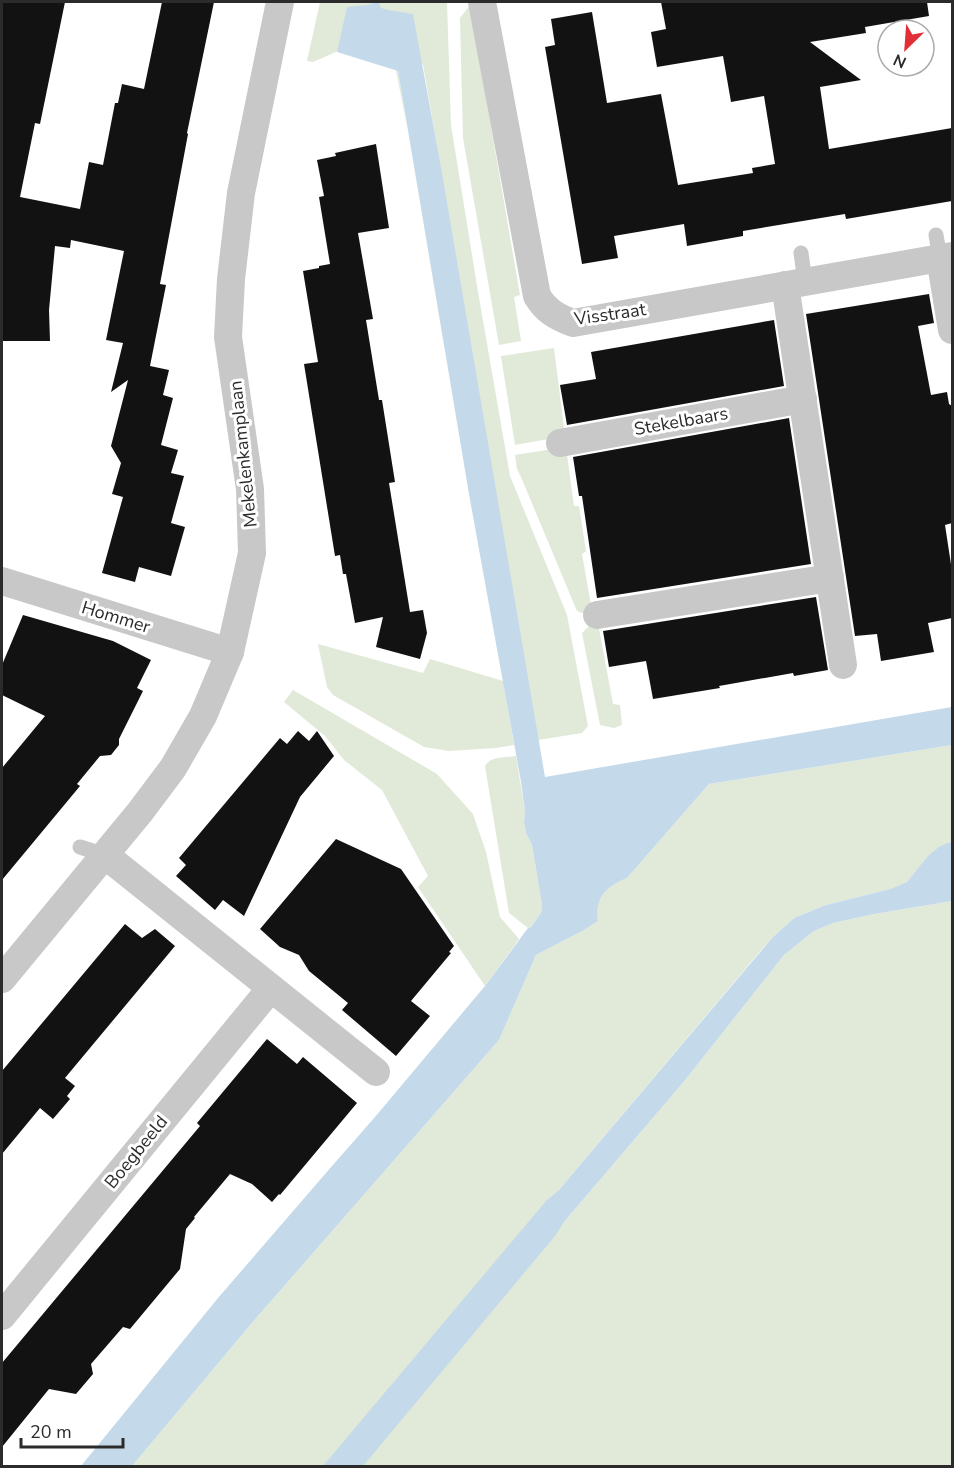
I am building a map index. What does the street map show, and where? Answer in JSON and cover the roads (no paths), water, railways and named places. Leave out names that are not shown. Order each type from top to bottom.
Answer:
[{"type":"street","name":"Mekelenkamplaan","points":[[2,979],[92,851],[141,812],[173,768],[203,716],[230,652],[252,554],[250,489],[228,337],[231,279],[241,193],[280,2]]},
{"type":"street","name":"Visstraat","points":[[482,2],[537,296],[542,305],[556,316],[573,322],[795,284],[943,250]]},
{"type":"street","points":[[943,250],[952,330]]},
{"type":"street","points":[[795,284],[803,399],[843,665]]},
{"type":"street","name":"Stekelbaars","points":[[560,443],[803,399]]},
{"type":"street","points":[[597,615],[830,578]]},
{"type":"street","name":"Hommer","points":[[2,581],[230,652]]},
{"type":"street","points":[[92,851],[271,988],[376,1072]]},
{"type":"street","name":"Boegbeeld","points":[[2,1316],[271,988]]},
{"type":"lane","points":[[795,284],[801,253]]},
{"type":"water","points":[[372,2],[379,2],[381,8],[413,14],[545,777],[952,707],[952,745],[709,784],[627,878],[608,889],[598,905],[598,921],[536,955],[499,1040],[251,1324],[132,1466],[81,1466],[218,1298],[485,986],[541,913],[542,905],[532,845],[524,822],[521,782],[469,494],[398,71],[337,52],[347,7],[372,4]]},
{"type":"water","points":[[952,841],[952,901],[833,923],[814,931],[784,955],[686,1079],[564,1222],[555,1236],[363,1466],[323,1466],[772,938],[794,918],[826,905],[890,889],[907,882],[928,856],[939,847]]}]
